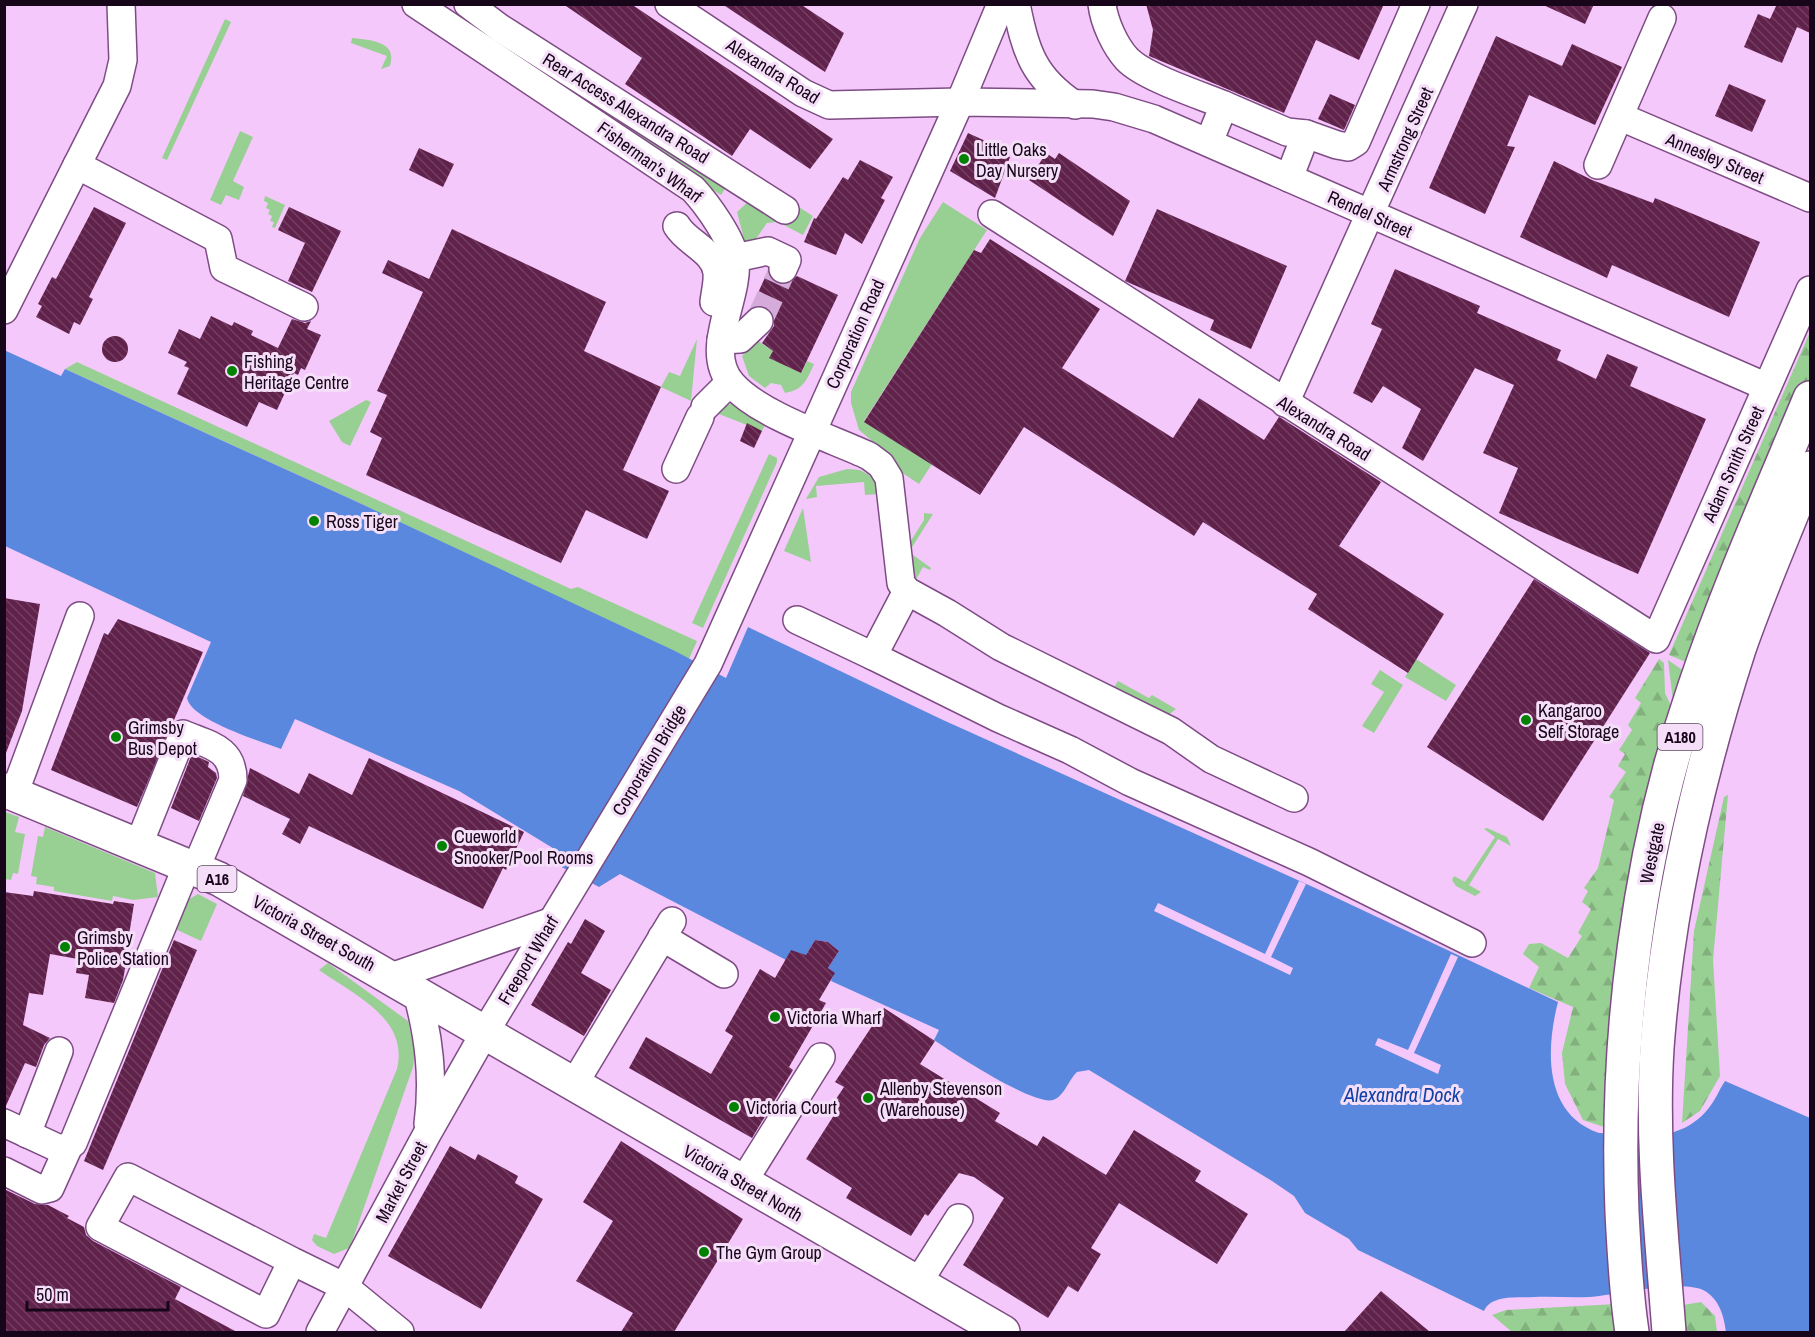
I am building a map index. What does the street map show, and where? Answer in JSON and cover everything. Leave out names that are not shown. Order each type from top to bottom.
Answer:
[{"type":"highway","name":"Westgate","points":[[1631,1324],[1621,1175],[1621,1094],[1644,886],[1666,787],[1694,688],[1735,575],[1810,398]]},
{"type":"highway","name":"Westgate","points":[[1669,1324],[1656,1172],[1656,1093],[1665,977],[1681,865],[1707,754],[1740,647],[1810,468]]},
{"type":"highway","name":"Victoria Street South","points":[[9,792],[219,879],[485,1032]]},
{"type":"highway","name":"Victoria Street North","points":[[485,1032],[1002,1332]]},
{"type":"street","points":[[4,310],[117,86],[123,60],[121,4]]},
{"type":"street","name":"Fisherman's Wharf","points":[[416,4],[693,189],[711,208],[735,258],[734,285],[722,334],[721,356],[730,382]]},
{"type":"street","name":"Rear Access Alexandra Road","points":[[468,4],[500,28],[785,210]]},
{"type":"street","name":"Alexandra Road","points":[[669,4],[803,93],[829,105],[960,102]]},
{"type":"street","name":"Corporation Road","points":[[708,664],[960,102],[1000,4]]},
{"type":"street","points":[[1016,4],[1024,41],[1035,68],[1054,91],[1075,105]]},
{"type":"street","points":[[1102,4],[1113,37],[1127,59],[1142,69],[1287,132],[1306,134],[1348,147],[1356,142],[1416,4]]},
{"type":"street","name":"Armstrong Street","points":[[1285,403],[1464,4]]},
{"type":"street","points":[[1598,165],[1662,18]]},
{"type":"street","name":"Rendel Street","points":[[960,102],[1114,107],[1209,141],[1371,215],[1767,387]]},
{"type":"street","points":[[1209,141],[1224,105]]},
{"type":"street","name":"Annesley Street","points":[[1620,117],[1810,198]]},
{"type":"street","points":[[1289,178],[1306,134]]},
{"type":"street","points":[[78,165],[218,239],[224,268],[304,308]]},
{"type":"street","name":"Alexandra Road","points":[[992,214],[1656,639]]},
{"type":"street","points":[[677,226],[682,235],[714,262],[717,273],[712,314],[722,334],[740,339],[759,321]]},
{"type":"street","points":[[735,258],[768,251],[788,260],[783,269]]},
{"type":"street","name":"Adam Smith Street","points":[[1656,639],[1810,290]]},
{"type":"street","points":[[676,469],[702,412],[730,382],[759,405],[869,456],[882,465],[889,478],[901,583],[907,591],[1001,647],[1161,726],[1211,759],[1294,798]]},
{"type":"street","points":[[873,656],[907,591]]},
{"type":"street","points":[[9,792],[80,616]]},
{"type":"street","points":[[797,620],[998,718],[1070,750],[1130,782],[1309,862],[1472,943]]},
{"type":"street","name":"Corporation Bridge","points":[[572,887],[708,664]]},
{"type":"street","points":[[4,1171],[42,1190],[50,1188],[68,1148],[73,1143],[191,868],[233,780],[233,766],[223,751],[183,734],[139,844]]},
{"type":"street","name":"Freeport Wharf","points":[[485,1032],[572,887]]},
{"type":"street","points":[[426,1134],[431,1099],[431,1063],[426,1027],[404,985],[550,922]]},
{"type":"street","points":[[574,1084],[667,929],[724,974]]},
{"type":"street","name":"Market Street","points":[[320,1332],[426,1134],[485,1032]]},
{"type":"street","points":[[59,1051],[16,1128],[62,1150],[68,1148]]},
{"type":"street","points":[[742,1182],[821,1057]]},
{"type":"street","points":[[292,1261],[266,1314],[100,1227],[128,1177],[345,1287],[400,1332]]},
{"type":"street","points":[[917,1284],[959,1218]]},
{"type":"green space","points":[[225,19],[231,22],[167,160],[162,158]]},
{"type":"green space","points":[[352,38],[381,43],[390,51],[390,66],[381,69],[387,56],[351,43]]},
{"type":"green space","points":[[518,44],[729,182],[721,195],[509,58]]},
{"type":"green space","points":[[240,131],[253,137],[233,181],[244,187],[239,200],[226,195],[221,205],[210,200]]},
{"type":"green space","points":[[265,196],[285,205],[275,228],[272,227],[274,222],[270,221],[272,216],[268,214],[270,210],[266,208],[268,203],[264,201]]},
{"type":"green space","points":[[752,198],[794,204],[813,216],[803,235],[778,222],[767,223],[751,246],[745,243],[737,212]]},
{"type":"green space","points":[[943,202],[987,230],[864,421],[932,464],[919,484],[901,472],[892,457],[859,430],[851,403],[851,392],[920,238]]},
{"type":"green space","points":[[1810,332],[1810,381],[1693,665],[1669,655]]},
{"type":"green space","points":[[697,339],[691,401],[661,387],[669,372],[680,376]]},
{"type":"green space","points":[[758,341],[773,351],[770,358],[801,373],[807,361],[814,364],[800,387],[785,393],[781,385],[771,383],[765,388],[749,376],[742,356]]},
{"type":"green space","points":[[77,362],[571,589],[578,587],[697,641],[689,659],[353,500],[65,369]]},
{"type":"green space","points":[[366,400],[371,402],[350,446],[342,442],[329,421]]},
{"type":"green space","points":[[733,403],[766,423],[762,431],[719,414],[723,407]]},
{"type":"green space","points":[[769,454],[777,458],[777,462],[703,628],[692,623]]},
{"type":"green space","points":[[847,469],[860,470],[880,481],[878,494],[865,495],[864,482],[816,486],[817,497],[806,499],[819,477]]},
{"type":"green space","points":[[803,508],[811,562],[784,551]]},
{"type":"green space","points":[[924,513],[933,514],[909,552],[931,568],[930,570],[923,567],[914,583],[920,589],[908,580],[904,543],[910,542],[924,520]]},
{"type":"green space","points":[[1416,659],[1456,685],[1446,701],[1405,677]]},
{"type":"green space","points":[[1659,659],[1664,663],[1665,693],[1671,706],[1632,874],[1607,1073],[1604,1127],[1583,1120],[1565,1084],[1562,1053],[1573,1007],[1529,988],[1539,967],[1523,954],[1529,944],[1541,943],[1568,958],[1582,936],[1578,933],[1591,909],[1582,902],[1588,891],[1584,888],[1598,868],[1614,800],[1609,797],[1626,772],[1618,766],[1625,754],[1619,750],[1632,730],[1628,725],[1641,703],[1635,698]]},
{"type":"green space","points":[[1668,660],[1684,671],[1673,701]]},
{"type":"green space","points":[[1380,670],[1403,685],[1374,733],[1362,726],[1384,692],[1371,684]]},
{"type":"green space","points":[[1118,681],[1149,698],[1152,695],[1176,709],[1167,716],[1111,692]]},
{"type":"green space","points":[[1728,795],[1713,960],[1720,1076],[1700,1111],[1682,1123],[1694,931],[1724,797]]},
{"type":"green space","points":[[5,812],[19,817],[15,832],[25,834],[18,874],[13,873],[11,880],[5,879]]},
{"type":"green space","points":[[45,827],[155,873],[158,897],[133,900],[113,896],[112,901],[54,891],[54,887],[36,884],[37,877],[31,876],[38,836],[43,837]]},
{"type":"green space","points":[[1487,828],[1507,837],[1511,846],[1498,839],[1469,885],[1481,892],[1475,896],[1456,886],[1452,880],[1454,876],[1465,882],[1495,837],[1484,829]]},
{"type":"green space","points":[[198,894],[217,904],[201,941],[173,928],[184,902]]},
{"type":"green space","points":[[328,963],[408,1021],[415,1052],[413,1067],[354,1236],[349,1248],[334,1254],[317,1246],[312,1240],[314,1234],[326,1238],[397,1069],[399,1051],[395,1036],[387,1022],[376,1010],[319,970]]},
{"type":"green space","points":[[1701,1302],[1715,1316],[1717,1332],[1686,1332],[1683,1305]]},
{"type":"green space","points":[[1616,1304],[1622,1332],[1512,1332],[1492,1315],[1506,1310]]},
{"type":"water","name":"Alexandra Dock","points":[[4,350],[61,376],[65,369],[353,500],[675,651],[726,678],[748,627],[943,720],[1324,892],[1558,1002],[1551,1039],[1551,1059],[1558,1095],[1567,1111],[1581,1124],[1599,1133],[1658,1135],[1684,1128],[1708,1109],[1725,1081],[1810,1118],[1810,1332],[1726,1332],[1717,1303],[1708,1293],[1693,1287],[1679,1286],[1589,1297],[1506,1298],[1493,1302],[1484,1311],[1358,1250],[1349,1239],[1305,1213],[1294,1196],[1272,1181],[1089,1070],[1077,1072],[1060,1095],[1053,1100],[1043,1100],[1029,1095],[994,1077],[934,1040],[939,1030],[831,981],[834,973],[828,968],[839,951],[828,942],[815,940],[806,955],[786,960],[620,874],[599,887],[556,864],[561,853],[459,791],[295,719],[281,749],[213,722],[191,706],[187,698],[211,642],[5,546]]},
{"type":"pier","points":[[1299,881],[1306,884],[1271,957],[1293,968],[1290,975],[1154,911],[1158,903],[1265,954]]},
{"type":"pier","points":[[1451,954],[1458,957],[1414,1053],[1441,1065],[1438,1074],[1375,1045],[1378,1038],[1408,1050]]},
{"type":"building","points":[[563,4],[631,4],[833,139],[810,169],[750,129],[732,156],[625,84],[642,58]]},
{"type":"building","points":[[722,4],[800,4],[844,33],[825,72]]},
{"type":"building","points":[[1146,4],[1384,4],[1359,60],[1316,40],[1284,113],[1149,56],[1153,30]]},
{"type":"building","points":[[1541,4],[1594,4],[1585,24]]},
{"type":"building","points":[[1777,4],[1810,4],[1810,33],[1797,27],[1782,63],[1744,47],[1758,14],[1770,19]]},
{"type":"building","points":[[1496,36],[1562,66],[1572,44],[1622,67],[1595,125],[1529,95],[1507,146],[1515,147],[1485,214],[1429,188]]},
{"type":"building","points":[[1729,84],[1766,100],[1752,132],[1715,116]]},
{"type":"building","points":[[1330,94],[1355,105],[1344,130],[1318,119]]},
{"type":"building","points":[[968,133],[992,144],[989,149],[1010,157],[995,198],[950,171]]},
{"type":"building","points":[[419,148],[454,164],[443,187],[409,170]]},
{"type":"building","points":[[1046,153],[1055,159],[1059,153],[1130,201],[1113,236],[1029,180]]},
{"type":"building","points":[[860,160],[893,177],[881,198],[885,200],[862,244],[845,233],[836,255],[804,242],[814,218],[816,219],[843,177],[848,180]]},
{"type":"building","points":[[1554,161],[1592,180],[1653,203],[1655,198],[1760,242],[1729,317],[1612,265],[1607,278],[1520,237]]},
{"type":"building","points":[[94,207],[126,223],[89,297],[93,299],[80,325],[74,322],[69,334],[36,317],[42,306],[38,304],[52,277],[56,279]]},
{"type":"building","points":[[289,207],[341,231],[312,292],[288,281],[305,243],[278,230]]},
{"type":"building","points":[[1157,209],[1287,266],[1251,349],[1210,330],[1214,320],[1125,281]]},
{"type":"building","points":[[452,229],[606,302],[584,351],[661,387],[623,470],[669,491],[647,539],[586,510],[561,563],[366,475],[382,438],[370,432],[387,395],[377,391],[423,292],[382,273],[388,260],[429,279]]},
{"type":"building","points":[[990,239],[1100,309],[1062,368],[1173,438],[1199,398],[1264,440],[1279,417],[1381,482],[1339,546],[1444,614],[1408,673],[1308,609],[1317,594],[1203,522],[1194,536],[1024,427],[980,495],[864,422],[974,250],[981,253]]},
{"type":"building","points":[[1395,269],[1480,306],[1477,313],[1561,350],[1557,360],[1596,379],[1607,354],[1638,367],[1630,386],[1706,419],[1638,574],[1499,513],[1518,468],[1483,453],[1514,385],[1475,368],[1423,461],[1402,448],[1421,409],[1383,386],[1372,403],[1353,393],[1382,329],[1371,324]]},
{"type":"building","points":[[768,271],[777,284],[785,285],[797,276],[838,295],[801,373],[769,358],[773,351],[762,343],[774,326],[774,317],[764,306],[751,308]]},
{"type":"building","name":"Fishing Heritage Centre","points":[[211,316],[232,326],[234,322],[253,331],[251,335],[278,348],[292,319],[305,323],[311,321],[307,329],[321,335],[305,370],[301,368],[298,375],[294,373],[277,410],[259,402],[247,427],[177,394],[189,368],[184,366],[187,362],[168,353],[179,329],[200,339]]},
{"type":"building","points":[[115,336],[124,340],[128,349],[124,358],[115,362],[106,358],[102,349],[106,340]]},
{"type":"building","points":[[747,423],[762,431],[754,448],[740,441]]},
{"type":"building","name":"Kangaroo Self Storage","points":[[1534,579],[1650,653],[1543,821],[1427,747]]},
{"type":"building","points":[[4,598],[40,604],[22,711],[6,753]]},
{"type":"building","name":"Grimsby Bus Depot","points":[[118,619],[203,652],[137,807],[51,770],[104,633],[108,635]]},
{"type":"building","points":[[192,754],[209,762],[208,767],[216,773],[217,778],[199,821],[171,808]]},
{"type":"building","points":[[369,758],[524,832],[506,870],[503,868],[483,909],[309,826],[300,844],[282,834],[290,819],[243,796],[250,768],[299,794],[309,773],[352,795]]},
{"type":"building","name":"Grimsby Police Station","points":[[34,891],[113,904],[114,901],[134,904],[129,935],[131,935],[123,980],[114,1003],[85,998],[89,975],[76,973],[78,959],[50,954],[43,995],[29,993],[23,1025],[50,1038],[44,1045],[36,1067],[25,1063],[5,1108],[4,892],[33,896]]},
{"type":"building","points":[[585,919],[605,931],[581,973],[611,990],[584,1036],[531,1005],[568,942],[571,944]]},
{"type":"building","points":[[174,940],[197,950],[103,1170],[84,1161]]},
{"type":"building","points":[[815,940],[828,942],[839,951],[828,968],[835,973],[819,1000],[826,1003],[789,1067],[793,1070],[752,1138],[629,1068],[646,1037],[711,1074],[733,1036],[725,1031],[760,969],[775,978],[791,950],[806,955]]},
{"type":"building","points":[[884,1008],[935,1041],[920,1064],[1000,1113],[995,1121],[1037,1146],[1043,1136],[1106,1175],[1134,1130],[1201,1171],[1195,1181],[1248,1214],[1217,1264],[1119,1203],[1091,1248],[1101,1254],[1078,1292],[1068,1286],[1048,1318],[963,1265],[1004,1198],[974,1177],[959,1173],[928,1216],[925,1214],[911,1236],[846,1198],[852,1188],[806,1159],[836,1112],[830,1108],[844,1087],[835,1082]]},
{"type":"building","points":[[621,1141],[743,1219],[674,1332],[621,1332],[633,1313],[576,1281],[613,1221],[583,1202]]},
{"type":"building","points":[[450,1146],[475,1160],[478,1154],[518,1176],[515,1183],[543,1199],[481,1309],[388,1256]]},
{"type":"building","points":[[4,1189],[35,1204],[48,1205],[69,1216],[67,1218],[84,1227],[86,1235],[93,1241],[181,1287],[175,1299],[237,1332],[4,1332]]},
{"type":"building","points":[[1381,1291],[1430,1332],[1344,1332]]},
{"type":"tunnel","points":[[759,321],[783,269]]},
{"type":"place","name":"Little Oaks Day Nursery","points":[[964,159]]},
{"type":"place","name":"Fishing Heritage Centre","points":[[232,371]]},
{"type":"place","name":"Ross Tiger","points":[[314,521]]},
{"type":"place","name":"Kangaroo Self Storage","points":[[1526,720]]},
{"type":"place","name":"Grimsby Bus Depot","points":[[116,737]]},
{"type":"place","name":"Cueworld Snooker/Pool Rooms","points":[[442,846]]},
{"type":"place","name":"Grimsby Police Station","points":[[65,947]]},
{"type":"place","name":"Victoria Wharf","points":[[775,1017]]},
{"type":"place","name":"Allenby Stevenson (Warehouse)","points":[[868,1098]]},
{"type":"place","name":"Victoria Court","points":[[734,1107]]},
{"type":"place","name":"The Gym Group","points":[[704,1252]]}]
